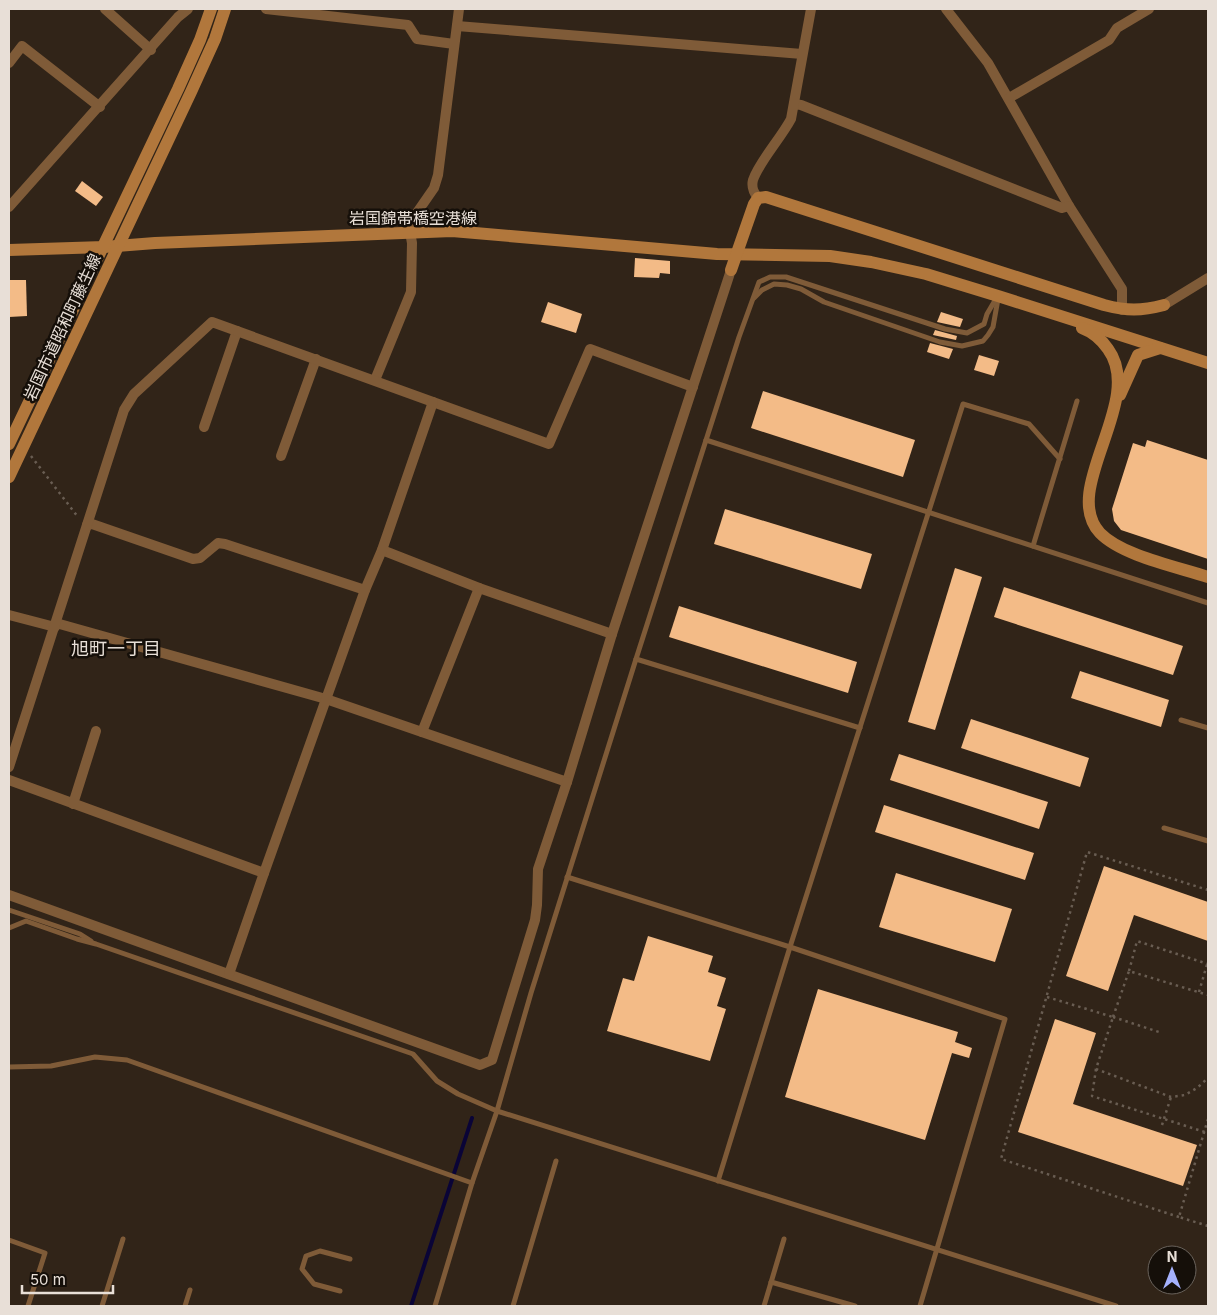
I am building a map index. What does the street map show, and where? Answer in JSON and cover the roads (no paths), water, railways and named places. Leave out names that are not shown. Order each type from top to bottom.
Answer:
[{"type":"street","points":[[105,9],[150,50]]},
{"type":"street","points":[[9,207],[100,107],[178,17],[188,9]]},
{"type":"street","points":[[104,247],[178,89],[200,40],[211,9]]},
{"type":"street","points":[[119,245],[192,92],[215,39],[225,9]]},
{"type":"street","points":[[266,9],[408,25],[417,39],[454,44]]},
{"type":"street","points":[[375,380],[411,292],[412,243],[410,232],[416,214],[434,188],[438,175],[459,9]]},
{"type":"street","points":[[758,198],[752,191],[753,181],[791,118],[811,9]]},
{"type":"street","points":[[946,9],[988,63],[1069,206],[1122,289],[1122,310]]},
{"type":"street","points":[[1009,98],[1109,40],[1117,28],[1149,9]]},
{"type":"street","points":[[457,26],[802,54]]},
{"type":"street","points":[[9,63],[22,46],[100,107]]},
{"type":"street","points":[[794,104],[801,105],[1062,208],[1069,206]]},
{"type":"street","points":[[9,895],[480,1065],[492,1060],[535,920],[538,869],[567,782],[612,634],[731,270],[754,204],[758,198],[766,197],[1122,310],[1142,310],[1164,305],[1208,278]]},
{"type":"street","name":"岩国錦帯橋空港線","points":[[9,250],[452,231],[662,250],[830,256],[871,262],[926,274],[1017,302]]},
{"type":"street","name":"岩国市道昭和町藤生線","points":[[9,477],[119,245]]},
{"type":"street","name":"岩国市道昭和町藤生線","points":[[9,444],[104,247]]},
{"type":"street","points":[[1017,302],[1208,363]]},
{"type":"street","points":[[1017,302],[1038,314],[1086,330],[1101,339],[1112,354],[1118,373],[1114,411]]},
{"type":"street","points":[[9,767],[124,410],[134,394],[212,322],[549,444],[590,348],[693,388]]},
{"type":"street","points":[[204,427],[237,331]]},
{"type":"street","points":[[1160,348],[1138,355],[1133,364],[1114,411],[1088,496],[1090,514],[1099,532],[1113,544],[1128,552],[1208,577]]},
{"type":"street","points":[[282,456],[316,359]]},
{"type":"street","points":[[229,974],[326,699],[382,550],[433,402]]},
{"type":"street","points":[[87,525],[92,524],[193,559],[200,558],[218,543],[225,544],[366,590]]},
{"type":"street","points":[[382,550],[479,588],[612,634]]},
{"type":"street","points":[[422,732],[479,588]]},
{"type":"street","points":[[9,616],[55,625],[326,699],[567,782]]},
{"type":"street","points":[[73,804],[96,731]]},
{"type":"street","points":[[9,780],[264,873]]},
{"type":"lane","points":[[435,1306],[472,1183],[498,1111],[531,993],[567,877],[739,336],[759,282],[770,276],[786,276],[945,330],[967,333],[984,324],[987,314],[998,296]]},
{"type":"lane","points":[[753,298],[762,290],[774,284],[787,285],[824,302],[940,342],[962,346],[983,341],[994,327],[998,296]]},
{"type":"lane","points":[[1033,546],[1077,401]]},
{"type":"lane","points":[[718,1181],[790,947],[963,404],[1028,424],[1060,459]]},
{"type":"lane","points":[[706,440],[1208,603]]},
{"type":"lane","points":[[636,659],[860,728]]},
{"type":"lane","points":[[1182,720],[1208,728]]},
{"type":"lane","points":[[1164,828],[1208,841]]},
{"type":"lane","points":[[567,877],[790,947],[1005,1019],[920,1306]]},
{"type":"lane","points":[[9,910],[80,934],[96,944]]},
{"type":"lane","points":[[9,928],[26,921],[413,1054],[438,1081],[458,1094],[498,1111],[1116,1306]]},
{"type":"lane","points":[[9,1067],[51,1066],[95,1057],[127,1060],[472,1183]]},
{"type":"lane","points":[[513,1306],[556,1161]]},
{"type":"lane","points":[[102,1306],[123,1239]]},
{"type":"lane","points":[[764,1306],[784,1239]]},
{"type":"lane","points":[[9,1240],[46,1253],[28,1306]]},
{"type":"lane","points":[[340,1291],[314,1284],[302,1269],[306,1256],[320,1251],[350,1259]]},
{"type":"lane","points":[[771,1282],[855,1306]]},
{"type":"lane","points":[[185,1306],[190,1290]]},
{"type":"waterway","points":[[411,1306],[472,1118]]},
{"type":"district","name":"旭町一丁目","points":[[116,648]]}]
